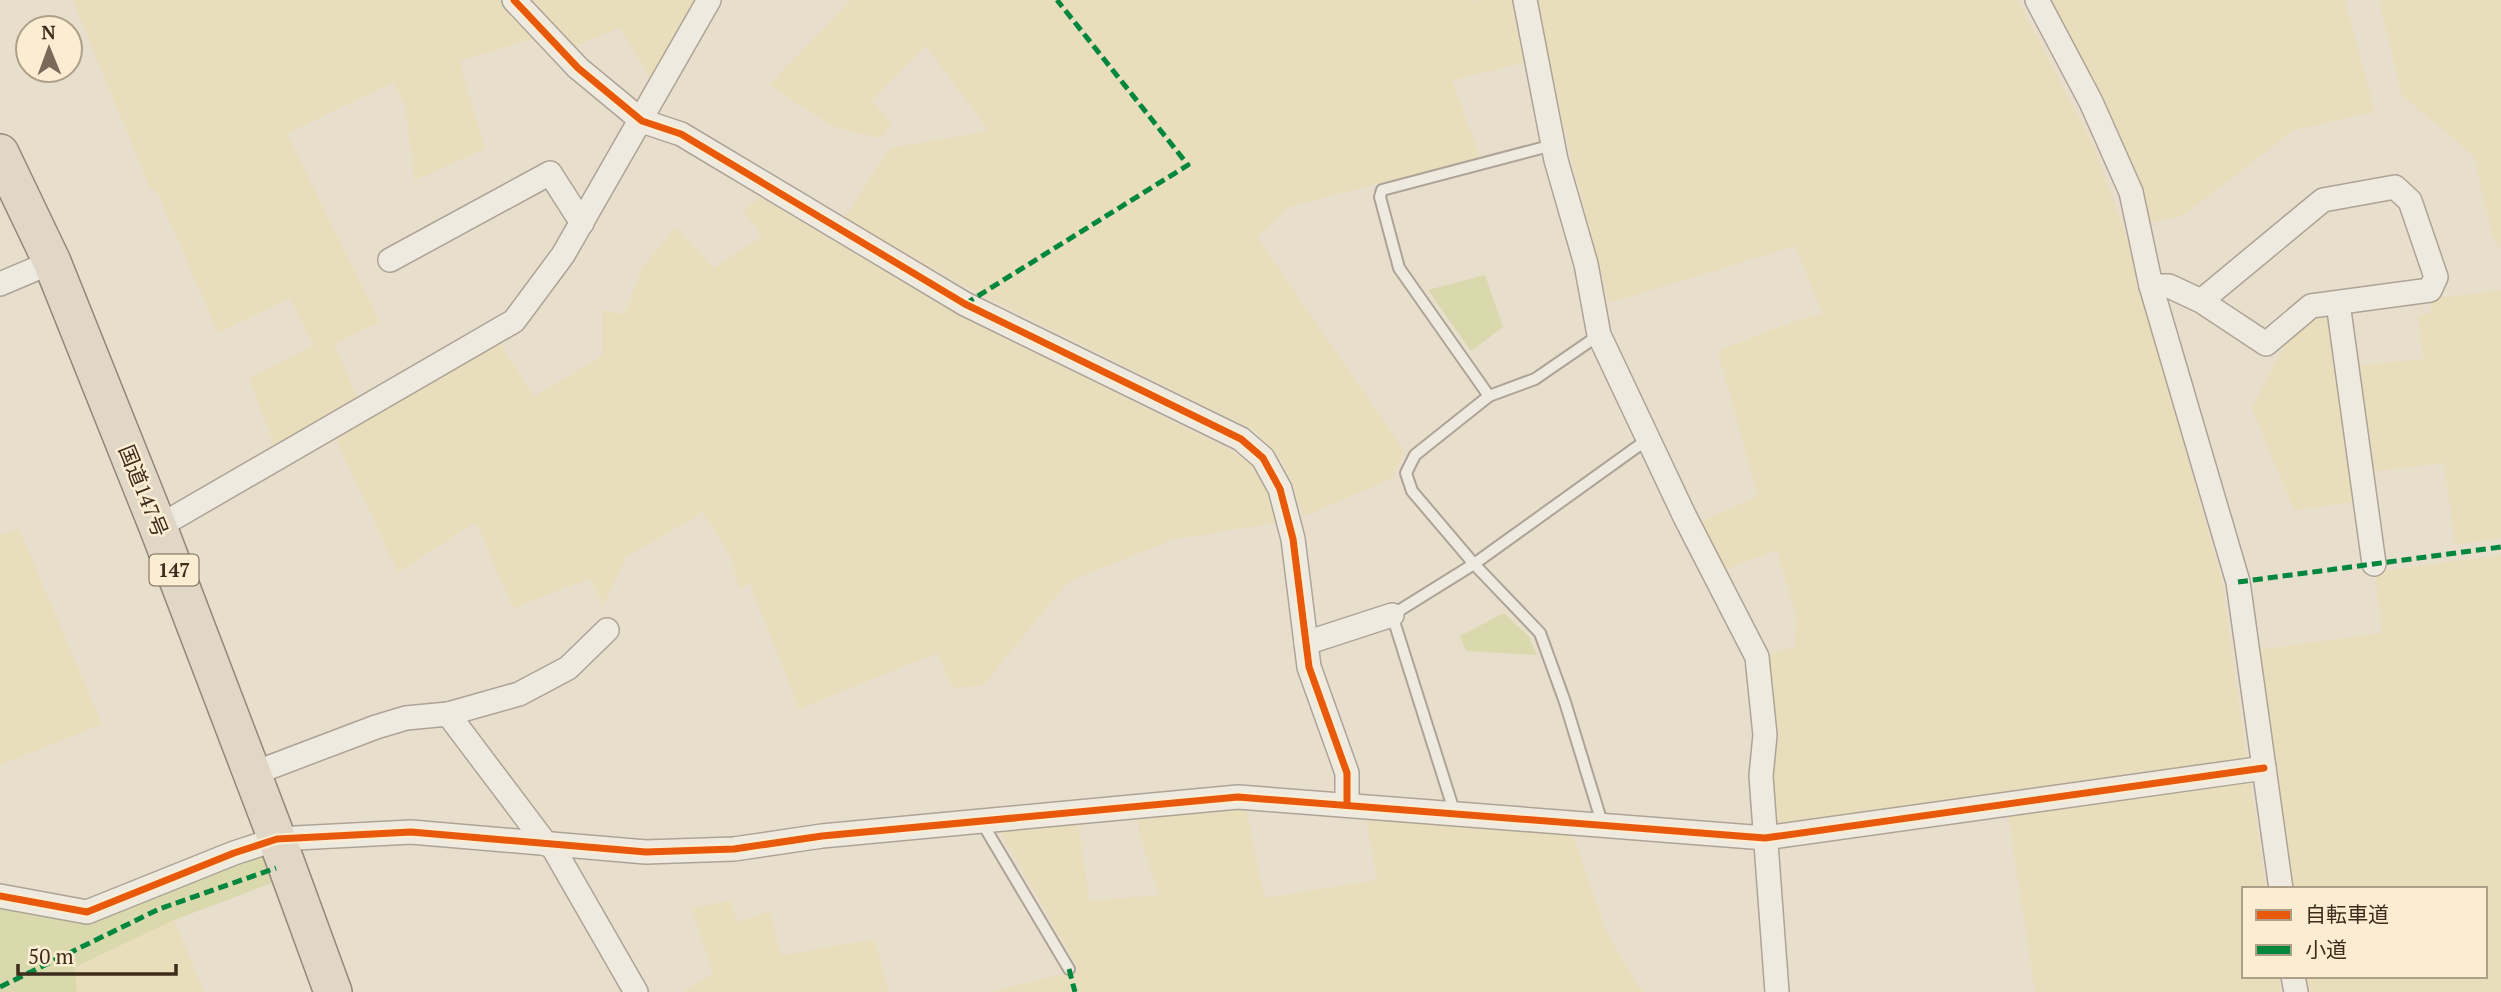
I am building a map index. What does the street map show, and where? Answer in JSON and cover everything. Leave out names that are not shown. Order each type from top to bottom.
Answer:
[{"type":"highway","name":"国道147号","points":[[0,153],[52,262],[158,527],[333,992]]},
{"type":"street","points":[[514,0],[578,68],[642,121],[681,134],[965,303],[1241,439],[1263,458],[1280,489],[1293,539],[1309,667],[1347,773],[1348,805]]},
{"type":"street","points":[[158,527],[514,321],[564,256],[709,0]]},
{"type":"street","points":[[1525,0],[1553,145],[1586,264],[1599,335],[1757,657],[1765,735],[1761,776],[1777,992]]},
{"type":"street","points":[[2037,0],[2091,102],[2131,192],[2151,286],[2238,582],[2281,887]]},
{"type":"street","points":[[390,260],[550,173],[582,223]]},
{"type":"street","points":[[2151,286],[2169,286],[2201,300],[2266,344],[2311,306],[2430,290],[2436,277],[2410,201],[2395,187],[2323,200],[2201,300]]},
{"type":"street","points":[[0,284],[52,262]]},
{"type":"street","points":[[2338,303],[2374,564]]},
{"type":"street","points":[[1306,643],[1392,615]]},
{"type":"street","points":[[252,774],[406,718],[448,714],[519,694],[568,668],[607,630]]},
{"type":"street","points":[[448,714],[549,844],[636,992]]},
{"type":"street","points":[[0,896],[87,912],[234,853],[277,839],[411,832],[646,852],[734,849],[822,836],[1238,797],[1765,838],[2264,768]]},
{"type":"lane","points":[[1489,396],[1399,268],[1380,197],[1382,190],[1553,145]]},
{"type":"lane","points":[[1599,335],[1535,379],[1489,396],[1415,455],[1406,473],[1412,491],[1474,564],[1540,633],[1565,702],[1603,826]]},
{"type":"lane","points":[[1455,814],[1392,615],[1474,564],[1648,439]]},
{"type":"lane","points":[[981,821],[1069,969]]},
{"type":"shaded area","points":[[73,0],[700,0],[653,83],[620,27],[570,49],[555,32],[459,61],[485,149],[415,180],[405,105],[394,82],[287,134],[380,322],[334,344],[358,400],[275,448],[249,378],[314,346],[290,298],[218,333],[156,189],[151,191],[84,27],[84,14],[79,14]]},
{"type":"shaded area","points":[[851,0],[1511,0],[1524,63],[1452,80],[1480,157],[1289,207],[1257,237],[1405,452],[1391,479],[1304,516],[1282,460],[1254,430],[996,302],[843,220],[890,148],[989,131],[926,46],[871,101],[892,124],[880,138],[834,127],[769,85]]},
{"type":"shaded area","points":[[1534,0],[2018,0],[2094,147],[2129,244],[2222,583],[2247,761],[1786,826],[1774,819],[1767,662],[1771,654],[1794,647],[1796,615],[1777,550],[1724,570],[1700,522],[1758,496],[1718,351],[1795,321],[1823,314],[1795,246],[1609,303]]},
{"type":"shaded area","points":[[2045,0],[2345,0],[2375,112],[2294,130],[2182,216],[2147,224],[2117,131]]},
{"type":"shaded area","points":[[2379,0],[2501,0],[2501,248],[2492,235],[2474,156],[2402,95]]},
{"type":"shaded area","points":[[759,197],[958,315],[1228,449],[1252,465],[1268,492],[1278,522],[1171,540],[1068,582],[983,685],[953,688],[937,653],[799,709],[750,583],[739,589],[731,557],[703,512],[626,557],[603,606],[591,578],[513,608],[476,522],[398,572],[335,437],[499,341],[534,397],[602,356],[602,310],[625,315],[642,268],[676,227],[714,268],[762,236],[743,212]]},
{"type":"shaded area","points":[[1485,275],[1503,327],[1471,351],[1428,290]]},
{"type":"shaded area","points":[[2501,290],[2501,538],[2455,545],[2444,463],[2369,472],[2355,366],[2423,359],[2418,316],[2431,313],[2431,299]]},
{"type":"shaded area","points":[[2329,312],[2356,502],[2294,510],[2252,408],[2286,342],[2317,314]]},
{"type":"shaded area","points":[[19,529],[102,724],[0,765],[0,535]]},
{"type":"shaded area","points":[[2501,555],[2501,992],[2307,992],[2304,978],[2487,978],[2487,887],[2292,887],[2257,650],[2382,633],[2375,572]]},
{"type":"shaded area","points":[[1504,613],[1529,637],[1537,655],[1466,651],[1460,636]]},
{"type":"shaded area","points":[[2250,778],[2266,887],[2242,887],[2242,978],[2279,978],[2281,992],[2035,992],[2008,813]]},
{"type":"shaded area","points":[[1246,809],[1265,898],[1377,880],[1366,818],[1573,835],[1607,933],[1638,986],[1647,992],[989,992],[1079,970],[997,826],[1078,818],[1089,901],[1159,895],[1138,829],[1139,814]]},
{"type":"shaded area","points":[[265,854],[277,881],[174,920],[75,967],[77,992],[0,992],[0,905],[93,920]]},
{"type":"shaded area","points":[[730,900],[737,922],[770,912],[781,956],[874,939],[889,992],[683,992],[713,973],[692,909]]},
{"type":"shaded area","points":[[174,920],[204,992],[77,992],[74,967]]},
{"type":"marked path","points":[[965,304],[1188,165],[1057,0]]},
{"type":"marked path","points":[[2238,582],[2501,547]]},
{"type":"marked path","points":[[0,987],[159,909],[276,868]]},
{"type":"marked path","points":[[1069,969],[1075,992]]},
{"type":"cycle path","points":[[514,0],[578,68],[642,121],[681,134],[965,304],[1241,439],[1263,458],[1280,489],[1293,539],[1309,667],[1347,773],[1347,805]]},
{"type":"cycle path","points":[[0,896],[87,912],[234,853],[277,839],[411,832],[646,852],[734,849],[822,836],[1238,797],[1765,838],[2264,768]]}]
